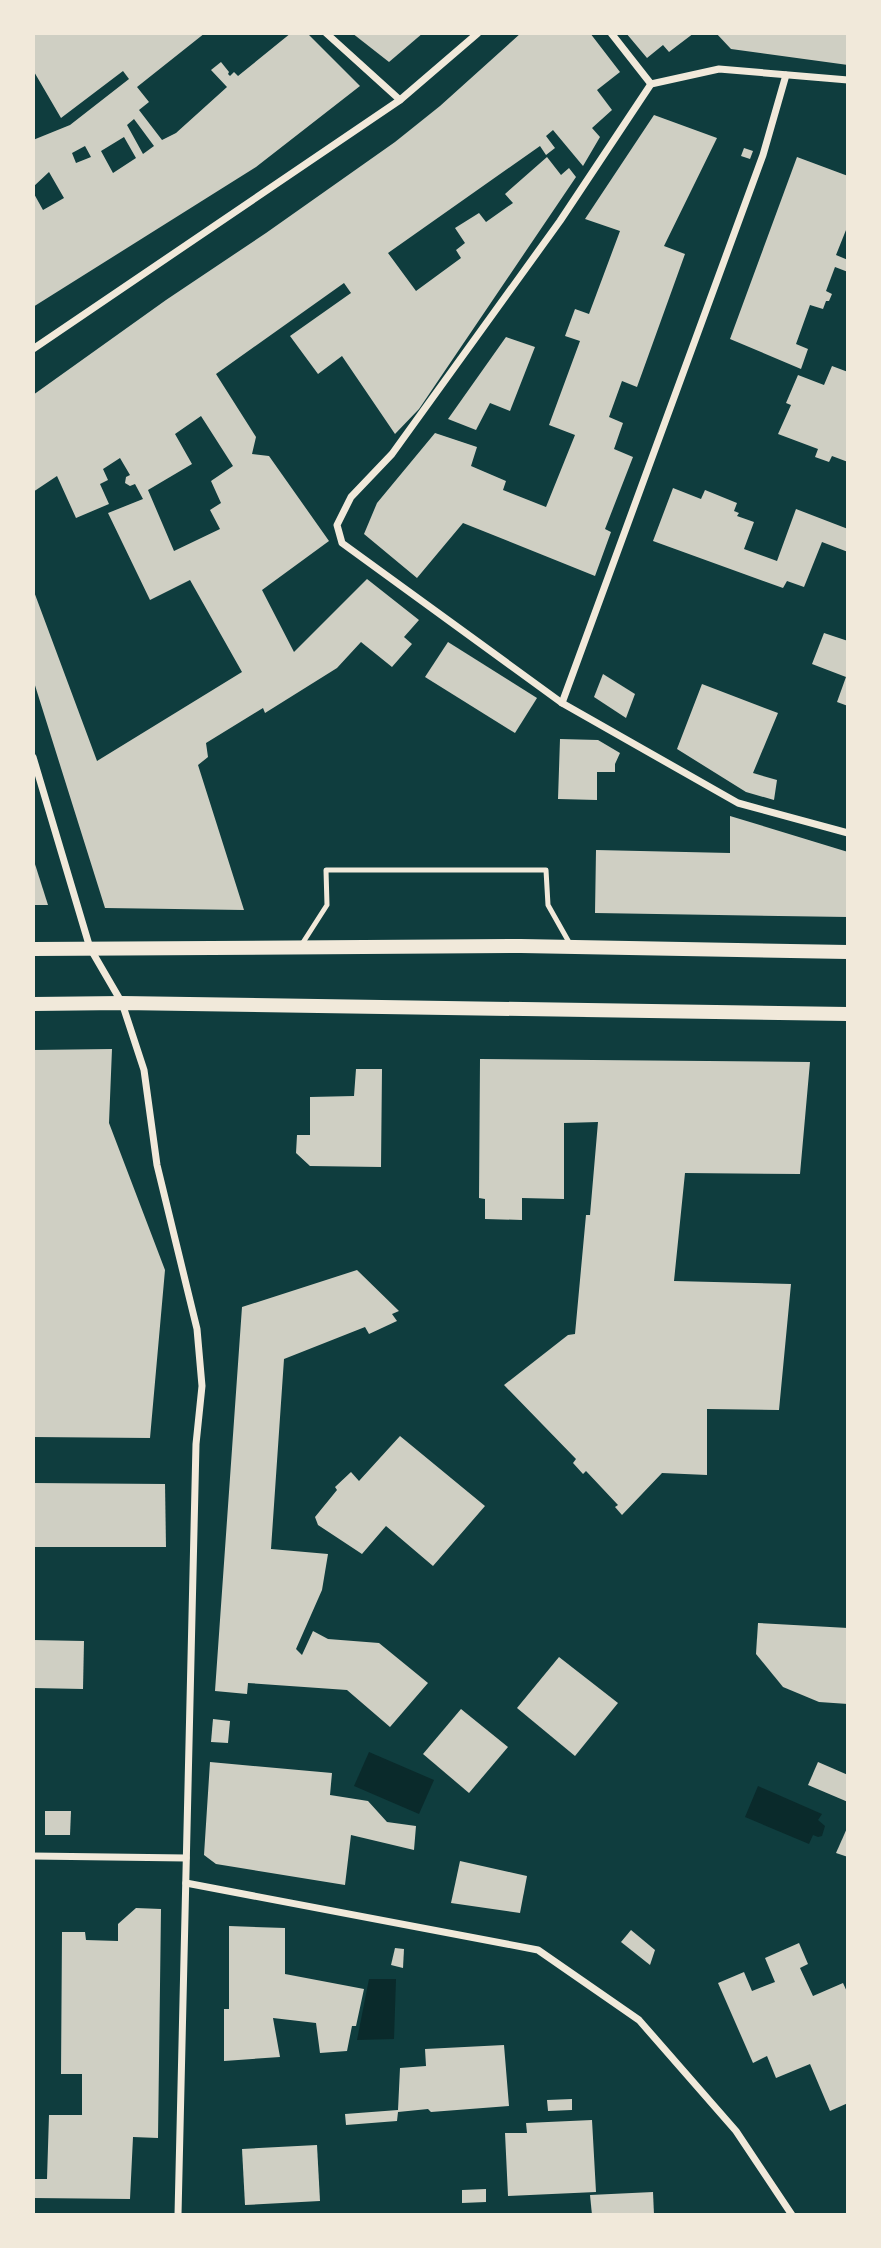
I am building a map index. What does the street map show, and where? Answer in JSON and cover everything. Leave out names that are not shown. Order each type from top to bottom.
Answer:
[{"type":"main road","points":[[33,949],[571,947],[848,952]]},
{"type":"main road","points":[[33,1004],[848,1014]]},
{"type":"street","points":[[326,33],[400,100]]},
{"type":"street","points":[[33,349],[400,100],[478,33]]},
{"type":"street","points":[[611,33],[651,84]]},
{"type":"street","points":[[848,80],[719,69],[651,84],[560,221],[400,443],[351,497],[337,525],[342,543],[562,703],[738,803],[848,833]]},
{"type":"street","points":[[562,703],[758,168],[786,75]]},
{"type":"street","points":[[33,757],[90,948],[122,1003],[144,1070],[157,1165],[197,1329],[202,1386],[196,1444],[178,2215]]},
{"type":"street","points":[[33,1856],[186,1858]]},
{"type":"street","points":[[186,1883],[538,1951],[639,2020],[736,2131],[792,2215]]},
{"type":"lane","points":[[299,947],[327,905],[326,870],[546,870],[548,905],[571,947]]},
{"type":"water","points":[[369,1752],[434,1780],[419,1814],[354,1786]]},
{"type":"water","points":[[758,1786],[822,1814],[818,1820],[825,1826],[822,1836],[813,1835],[809,1844],[745,1817]]},
{"type":"water","points":[[369,1979],[396,1979],[394,2039],[357,2040]]},
{"type":"building","points":[[33,33],[205,33],[137,87],[149,102],[139,110],[162,140],[176,133],[227,87],[211,70],[221,62],[230,76],[234,72],[238,76],[291,33],[307,33],[360,86],[256,167],[33,307],[33,192],[43,210],[64,198],[49,172],[33,187],[33,140],[70,125],[129,79],[123,71],[61,118],[33,70]],"holes":[[[134,119],[154,146],[143,154],[127,125]],[[124,137],[136,158],[113,173],[101,151]],[[85,146],[91,157],[76,163],[72,153]]]},
{"type":"building","points":[[352,33],[423,33],[389,62]]},
{"type":"building","points":[[521,33],[590,33],[620,72],[597,90],[612,110],[592,128],[600,137],[583,166],[553,130],[546,136],[555,148],[546,155],[540,146],[388,253],[416,291],[461,258],[456,250],[465,243],[455,228],[479,213],[486,222],[513,203],[505,194],[547,157],[561,175],[569,168],[576,177],[419,409],[395,434],[342,356],[318,374],[290,336],[351,293],[344,283],[216,374],[256,437],[252,454],[269,456],[329,541],[262,590],[294,652],[367,579],[419,620],[404,637],[412,644],[392,667],[361,642],[337,668],[265,713],[263,708],[206,743],[208,757],[198,765],[244,910],[105,908],[33,679],[33,589],[97,761],[242,672],[190,580],[150,600],[108,513],[143,499],[135,484],[130,486],[125,483],[126,477],[130,475],[120,458],[103,469],[108,480],[100,484],[109,504],[76,518],[57,476],[33,492],[33,395],[395,142],[440,106]],"holes":[[[201,416],[233,466],[211,481],[221,503],[210,510],[220,529],[174,551],[148,490],[192,464],[175,434]]]},
{"type":"building","points":[[626,33],[694,33],[669,52],[663,45],[647,58]]},
{"type":"building","points":[[716,33],[848,33],[848,65],[731,49]]},
{"type":"building","points":[[654,115],[717,138],[664,246],[685,254],[637,387],[622,381],[609,417],[623,423],[614,449],[633,457],[605,529],[611,532],[595,576],[463,523],[417,578],[364,534],[377,503],[435,433],[477,447],[471,466],[506,481],[503,490],[546,507],[575,435],[549,425],[580,341],[565,336],[575,309],[589,314],[620,231],[585,219]]},
{"type":"building","points":[[744,148],[753,151],[750,159],[741,156]]},
{"type":"building","points":[[797,157],[848,176],[848,225],[836,255],[848,260],[848,272],[835,267],[826,291],[832,294],[829,301],[826,301],[823,309],[810,305],[796,344],[808,349],[801,369],[730,339]]},
{"type":"building","points":[[506,337],[535,347],[510,411],[490,403],[476,430],[448,419]]},
{"type":"building","points":[[832,366],[848,372],[848,462],[832,456],[829,462],[815,457],[818,449],[778,434],[791,405],[786,403],[798,375],[824,385]]},
{"type":"building","points":[[673,488],[701,499],[705,490],[737,503],[734,511],[739,513],[737,516],[754,522],[744,549],[777,561],[796,509],[848,529],[848,552],[822,542],[804,587],[787,581],[783,588],[653,541]]},
{"type":"building","points":[[824,633],[848,641],[848,706],[837,702],[846,677],[812,664]]},
{"type":"building","points":[[448,642],[537,698],[515,733],[425,677]]},
{"type":"building","points":[[603,674],[635,694],[626,718],[594,697]]},
{"type":"building","points":[[702,684],[778,713],[753,773],[777,780],[774,800],[746,792],[677,749]]},
{"type":"building","points":[[560,739],[598,740],[620,753],[615,772],[597,772],[597,800],[558,799]]},
{"type":"building","points":[[730,816],[848,852],[848,917],[595,913],[596,850],[730,853]]},
{"type":"building","points":[[34,861],[48,905],[33,905]]},
{"type":"building","points":[[112,1049],[109,1123],[165,1270],[150,1438],[33,1437],[33,1050]]},
{"type":"building","points":[[480,1059],[810,1062],[800,1174],[685,1173],[674,1281],[791,1284],[779,1410],[707,1409],[707,1475],[662,1473],[622,1515],[615,1507],[618,1505],[586,1471],[583,1474],[573,1463],[576,1459],[504,1385],[568,1335],[575,1334],[598,1122],[564,1123],[564,1199],[522,1198],[522,1220],[485,1219],[485,1199],[479,1198]]},
{"type":"building","points":[[356,1069],[382,1069],[381,1167],[310,1166],[296,1153],[297,1135],[310,1135],[310,1097],[354,1096]]},
{"type":"building","points":[[357,1270],[399,1311],[392,1314],[397,1321],[369,1334],[365,1327],[284,1359],[271,1549],[328,1554],[322,1590],[296,1649],[302,1655],[313,1631],[328,1639],[379,1643],[428,1683],[390,1727],[347,1690],[248,1683],[247,1694],[215,1691],[242,1307]]},
{"type":"building","points":[[400,1436],[485,1506],[433,1566],[386,1526],[362,1554],[318,1525],[315,1517],[337,1490],[335,1487],[351,1472],[359,1481]]},
{"type":"building","points":[[33,1483],[165,1484],[166,1547],[33,1547]]},
{"type":"building","points":[[758,1623],[848,1628],[848,1704],[819,1702],[783,1687],[756,1654]]},
{"type":"building","points":[[33,1640],[84,1641],[83,1689],[33,1688]]},
{"type":"building","points":[[559,1657],[618,1703],[575,1756],[517,1708]]},
{"type":"building","points":[[461,1709],[508,1747],[469,1793],[423,1754]]},
{"type":"building","points":[[213,1719],[230,1721],[228,1743],[211,1742]]},
{"type":"building","points":[[210,1762],[332,1773],[330,1795],[368,1801],[387,1822],[416,1826],[414,1850],[351,1835],[345,1885],[216,1864],[204,1855]]},
{"type":"building","points":[[818,1762],[848,1775],[848,1802],[808,1785]]},
{"type":"building","points":[[45,1811],[71,1811],[70,1835],[45,1835]]},
{"type":"building","points":[[848,1826],[848,1857],[836,1853]]},
{"type":"building","points":[[460,1861],[527,1876],[520,1913],[451,1903]]},
{"type":"building","points":[[136,1908],[161,1909],[158,2138],[133,2137],[130,2199],[33,2198],[33,2179],[47,2179],[49,2115],[82,2115],[82,2074],[61,2074],[62,1932],[85,1932],[86,1940],[118,1941],[118,1924]]},
{"type":"building","points":[[229,1926],[285,1928],[285,1974],[364,1989],[347,2051],[320,2053],[316,2023],[273,2018],[280,2057],[224,2061],[224,2009],[229,2009]]},
{"type":"building","points":[[631,1930],[655,1950],[650,1965],[621,1942]]},
{"type":"building","points":[[799,1943],[808,1964],[800,1968],[813,1996],[843,1983],[848,1994],[848,2103],[830,2111],[810,2064],[776,2078],[767,2056],[753,2063],[718,1983],[744,1972],[752,1991],[775,1982],[765,1958]]},
{"type":"building","points":[[395,1948],[404,1949],[403,1968],[391,1965]]},
{"type":"building","points":[[504,2045],[509,2106],[398,2112],[397,2121],[346,2125],[345,2114],[398,2110],[400,2068],[426,2066],[425,2049]]},
{"type":"building","points":[[572,2099],[572,2110],[548,2111],[547,2100]]},
{"type":"building","points":[[592,2120],[596,2192],[508,2196],[505,2133],[527,2133],[526,2123]]},
{"type":"building","points":[[317,2145],[320,2201],[245,2205],[242,2149]]},
{"type":"building","points":[[486,2189],[486,2202],[462,2203],[462,2190]]},
{"type":"building","points":[[653,2192],[654,2215],[592,2215],[590,2195]]}]
